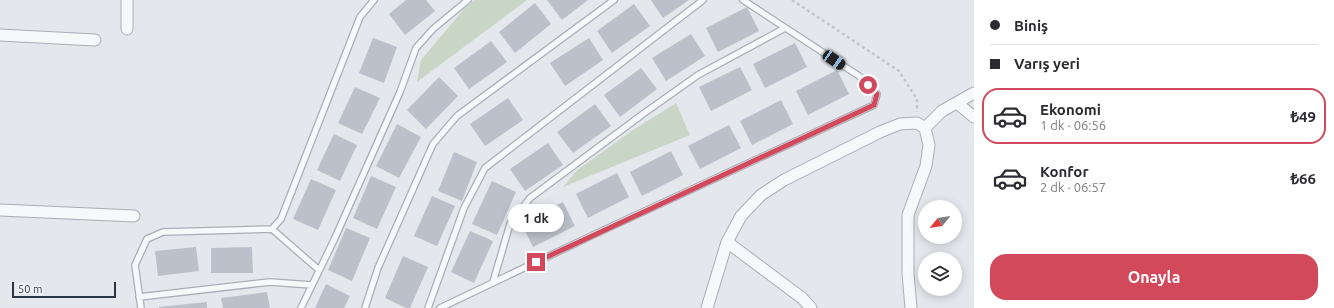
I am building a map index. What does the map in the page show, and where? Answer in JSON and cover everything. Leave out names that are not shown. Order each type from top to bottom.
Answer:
[{"type":"street","points":[[127,0],[127,29]]},
{"type":"street","points":[[0,34],[95,40]]},
{"type":"street","points":[[706,307],[727,242],[741,216],[766,191],[784,180],[880,132],[900,124],[921,126],[942,111],[974,93]]},
{"type":"street","points":[[956,103],[974,117]]},
{"type":"street","points":[[911,308],[908,273],[908,215],[926,166],[930,145],[921,126]]},
{"type":"street","points":[[0,210],[134,216]]},
{"type":"street","points":[[727,242],[802,298],[811,308]]},
{"type":"lane","points":[[272,229],[281,219],[360,17],[374,0]]},
{"type":"lane","points":[[301,308],[334,240],[400,92],[416,48],[433,29],[468,0]]},
{"type":"lane","points":[[365,308],[378,268],[438,138],[457,116],[614,0]]},
{"type":"lane","points":[[428,308],[464,208],[485,168],[703,0]]},
{"type":"lane","points":[[440,308],[593,235],[874,105],[877,94],[859,76],[743,0]]},
{"type":"lane","points":[[493,282],[510,224],[530,198],[698,75],[785,28]]},
{"type":"lane","points":[[141,308],[136,265],[147,239],[163,232],[272,229],[319,270]]},
{"type":"lane","points":[[139,297],[270,282],[312,285]]},
{"type":"path","points":[[792,0],[899,71],[917,99],[921,126]]},
{"type":"green space","points":[[475,0],[527,0],[417,82],[421,60],[464,9]]},
{"type":"green space","points":[[676,103],[690,135],[563,187],[576,171],[633,130]]},
{"type":"building","points":[[406,0],[426,0],[435,11],[405,35],[389,14]]},
{"type":"building","points":[[547,0],[588,0],[562,20]]},
{"type":"building","points":[[651,0],[689,0],[663,18]]},
{"type":"building","points":[[535,3],[551,24],[515,53],[499,32]]},
{"type":"building","points":[[634,4],[650,26],[612,53],[597,31]]},
{"type":"building","points":[[747,7],[759,31],[718,52],[706,28]]},
{"type":"building","points":[[691,34],[705,56],[666,81],[652,58]]},
{"type":"building","points":[[373,38],[397,47],[384,83],[359,73]]},
{"type":"building","points":[[589,38],[603,60],[565,86],[550,63]]},
{"type":"building","points":[[491,41],[507,62],[469,89],[454,68]]},
{"type":"building","points":[[795,43],[807,67],[765,88],[753,64]]},
{"type":"building","points":[[740,67],[752,90],[711,111],[699,87]]},
{"type":"building","points":[[641,68],[657,89],[620,117],[604,95]]},
{"type":"building","points":[[837,70],[849,94],[808,115],[796,91]]},
{"type":"building","points":[[439,77],[458,96],[426,129],[407,110]]},
{"type":"building","points":[[355,87],[380,98],[362,134],[338,123]]},
{"type":"building","points":[[508,98],[523,120],[485,146],[470,124]]},
{"type":"building","points":[[781,100],[793,124],[752,145],[740,121]]},
{"type":"building","points":[[595,104],[611,126],[573,153],[557,132]]},
{"type":"building","points":[[397,124],[421,137],[399,178],[376,166]]},
{"type":"building","points":[[729,125],[741,148],[700,169],[688,146]]},
{"type":"building","points":[[334,134],[357,145],[340,181],[317,170]]},
{"type":"building","points":[[548,143],[563,165],[525,191],[510,169]]},
{"type":"building","points":[[671,151],[683,175],[642,196],[630,172]]},
{"type":"building","points":[[454,152],[477,162],[462,201],[438,191]]},
{"type":"building","points":[[617,173],[629,197],[588,218],[576,194]]},
{"type":"building","points":[[371,176],[396,187],[377,229],[353,218]]},
{"type":"building","points":[[311,179],[336,190],[318,230],[293,219]]},
{"type":"building","points":[[492,181],[516,192],[497,235],[472,224]]},
{"type":"building","points":[[432,196],[455,206],[437,246],[414,236]]},
{"type":"building","points":[[563,202],[575,226],[533,247],[521,223]]},
{"type":"building","points":[[346,228],[370,238],[352,281],[328,270]]},
{"type":"building","points":[[470,231],[493,241],[474,283],[451,272]]},
{"type":"building","points":[[196,247],[199,271],[158,276],[155,251]]},
{"type":"building","points":[[252,247],[253,273],[211,273],[211,248]]},
{"type":"building","points":[[403,256],[428,267],[410,308],[406,308],[385,298]]},
{"type":"building","points":[[326,284],[350,296],[344,308],[315,308]]},
{"type":"building","points":[[267,292],[270,308],[223,308],[221,298]]},
{"type":"building","points":[[207,302],[207,308],[159,308],[159,307]]},
{"type":"route","points":[[536,262],[874,105],[877,94],[868,85]]}]
